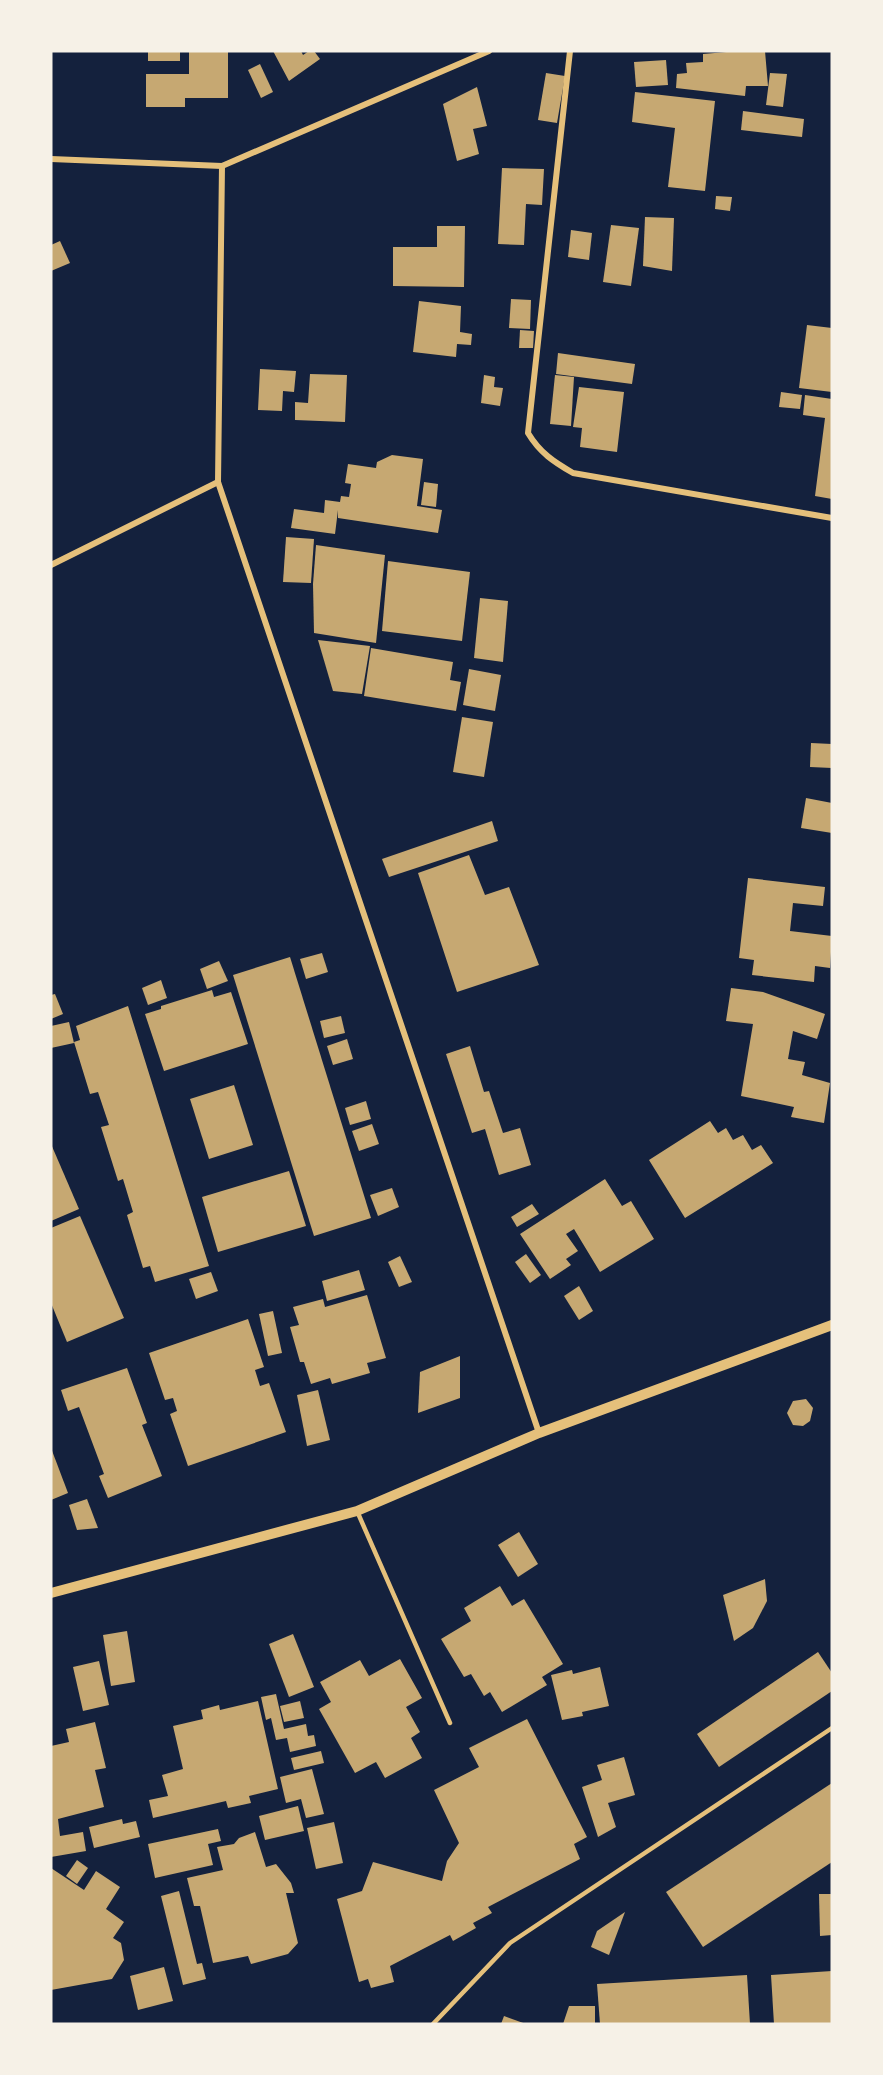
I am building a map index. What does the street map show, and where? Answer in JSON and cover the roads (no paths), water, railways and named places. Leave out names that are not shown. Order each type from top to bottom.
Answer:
[{"type":"street","points":[[51,159],[222,165],[489,51]]},
{"type":"street","points":[[570,51],[528,433],[536,447],[551,461],[573,474],[832,518]]},
{"type":"street","points":[[222,165],[218,482],[539,1433]]},
{"type":"street","points":[[51,565],[218,482]]},
{"type":"street","points":[[51,1593],[357,1511],[539,1433],[832,1325]]},
{"type":"lane","points":[[357,1511],[450,1723]]},
{"type":"lane","points":[[433,2024],[510,1943],[832,1728]]}]
